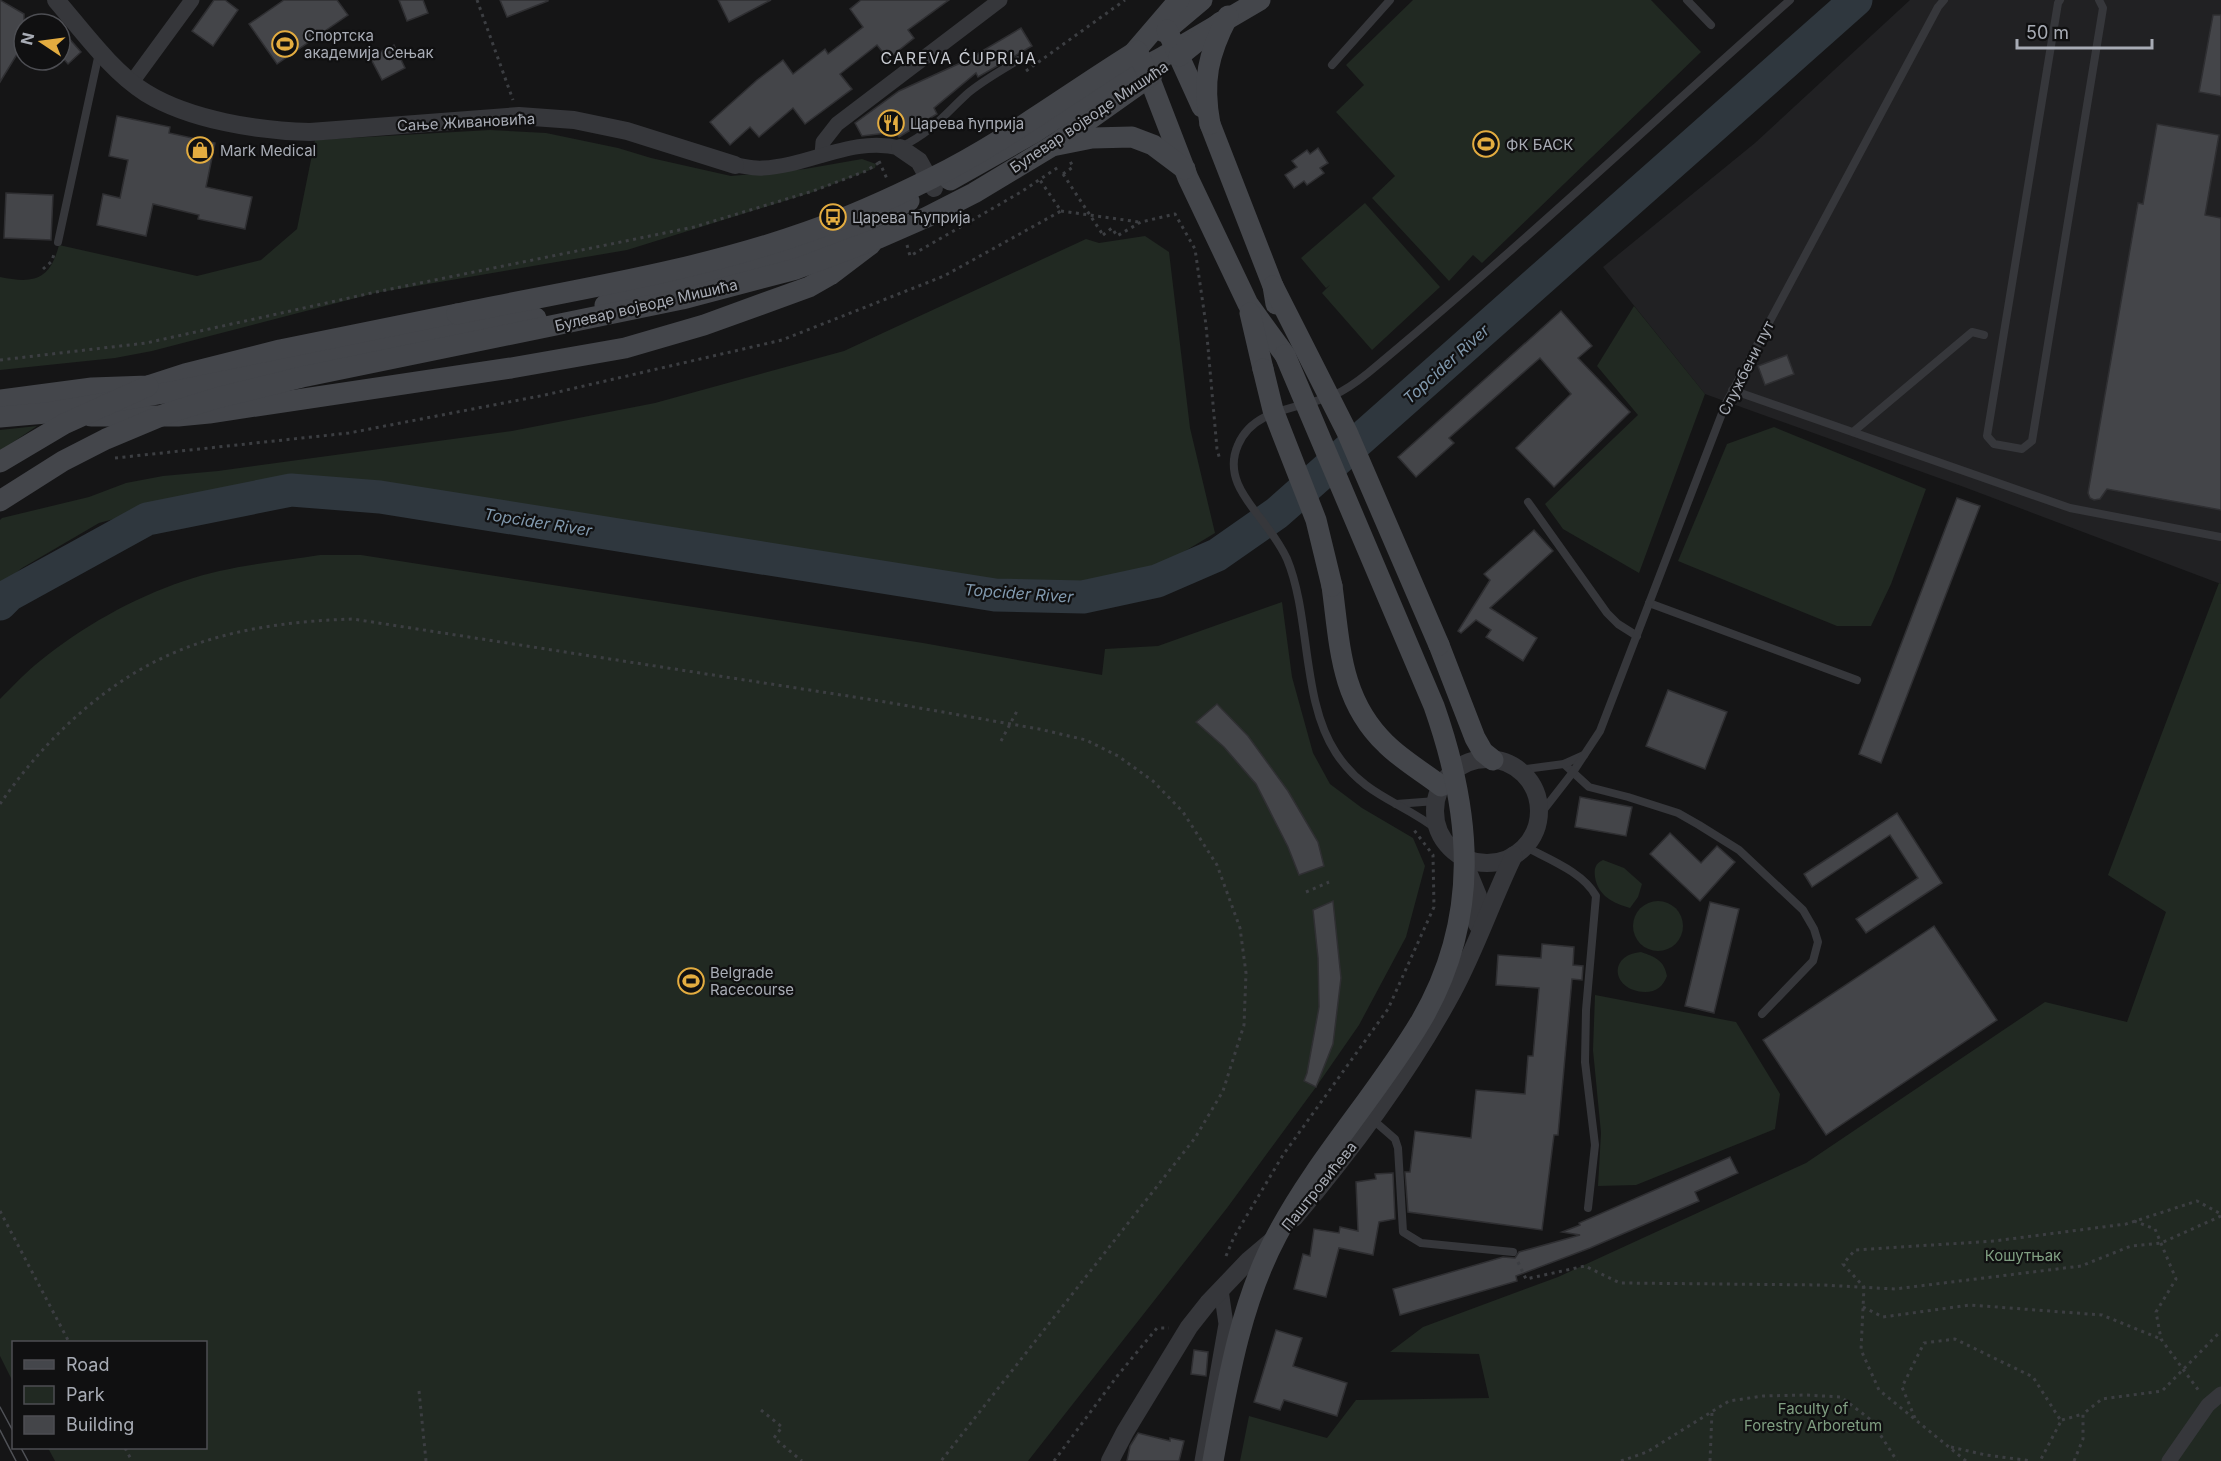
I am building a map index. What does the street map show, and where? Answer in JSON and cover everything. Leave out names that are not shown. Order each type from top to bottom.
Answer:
[{"type":"main road","points":[[1104,87],[1179,0]]},
{"type":"main road","name":"Булевар војводе Мишића","points":[[0,462],[64,424],[148,386],[185,374],[280,350],[645,275],[754,249],[806,232],[892,197],[962,162],[1137,51],[1167,30],[1202,0]]},
{"type":"main road","name":"Булевар војводе Мишића","points":[[0,501],[63,461],[106,439],[157,417],[207,401],[302,377],[682,299],[796,268],[879,238],[974,193],[1052,146],[1179,56],[1244,0]]},
{"type":"main road","points":[[934,188],[1035,132],[1104,87],[1161,58],[1260,0]]},
{"type":"main road","points":[[1210,124],[1205,92],[1207,72],[1214,45],[1228,15]]},
{"type":"main road","points":[[1167,30],[1210,124],[1273,286],[1347,432],[1439,645],[1475,738],[1483,752],[1492,760]]},
{"type":"main road","points":[[1137,51],[1185,169],[1248,304],[1285,355],[1434,706],[1455,772],[1464,834],[1465,870],[1455,934],[1447,963],[1432,999],[1406,1044],[1300,1195],[1263,1264],[1237,1342],[1214,1461]]},
{"type":"main road","points":[[1052,146],[1092,138],[1131,136],[1153,145],[1185,169]]},
{"type":"main road","points":[[0,417],[46,413],[176,391],[610,304],[710,280],[768,261],[822,240],[909,201]]},
{"type":"main road","points":[[46,413],[96,417],[178,416],[209,413],[625,348],[704,325],[809,287],[830,275],[879,238]]},
{"type":"main road","points":[[1273,286],[1285,355]]},
{"type":"main road","points":[[1248,304],[1273,410],[1316,520],[1326,557],[1344,670],[1356,704],[1388,746],[1439,793]]},
{"type":"main road","points":[[0,400],[92,388],[148,386]]},
{"type":"street","name":"Сање Живановића","points":[[56,0],[100,50],[145,93],[181,108],[240,125],[310,132],[519,117],[574,120],[627,131],[735,165],[762,168],[788,165],[822,155],[873,145],[900,148]]},
{"type":"street","points":[[132,82],[192,0]]},
{"type":"street","points":[[822,155],[823,142],[837,124],[1000,0]]},
{"type":"street","points":[[900,148],[919,161],[934,188],[909,201]]},
{"type":"street","points":[[1483,759],[1506,763],[1518,770],[1534,791],[1538,817],[1534,830],[1519,850],[1506,859],[1488,863],[1461,856],[1448,845],[1439,831],[1435,811],[1439,793],[1451,774],[1466,764],[1483,759]]},
{"type":"street","name":"Паштровићева","points":[[1110,1461],[1125,1432],[1189,1327],[1208,1303],[1249,1260],[1287,1227],[1319,1189],[1372,1119],[1429,1034],[1453,991],[1519,850]]},
{"type":"street","name":"Паштровићева","points":[[1461,856],[1479,896],[1479,911],[1470,956]]},
{"type":"street","points":[[1202,1461],[1226,1324],[1221,1290]]},
{"type":"street","points":[[2169,1461],[2208,1405],[2221,1394]]},
{"type":"lane","points":[[1332,65],[1390,0]]},
{"type":"lane","points":[[1688,0],[1711,25]]},
{"type":"lane","points":[[1439,831],[1419,816],[1379,796],[1357,779],[1339,757],[1329,739],[1315,694],[1294,581],[1287,559],[1277,540],[1247,501],[1238,485],[1233,463],[1236,448],[1249,427],[1260,418],[1334,395],[1357,382],[1450,303],[1790,0]]},
{"type":"lane","name":"Службени пут","points":[[1538,817],[1600,731],[1732,390],[1944,0]]},
{"type":"lane","points":[[2060,0],[1987,436],[1994,444],[2022,449],[2032,441],[2103,8],[2099,0]]},
{"type":"lane","points":[[58,242],[100,50]]},
{"type":"lane","points":[[900,148],[936,126],[974,89],[1018,60]]},
{"type":"lane","points":[[1853,432],[1972,332],[1984,335]]},
{"type":"lane","points":[[1732,390],[2070,508],[2221,537]]},
{"type":"lane","points":[[1528,502],[1607,613],[1618,624],[1637,636]]},
{"type":"lane","points":[[1649,603],[1857,680]]},
{"type":"lane","points":[[1518,770],[1564,764],[1585,754]]},
{"type":"lane","points":[[1564,764],[1590,787],[1678,813],[1699,825],[1739,850],[1803,910],[1814,928],[1818,942],[1813,961],[1762,1014]]},
{"type":"lane","points":[[1395,804],[1439,793]]},
{"type":"lane","points":[[1519,850],[1578,876],[1591,887],[1596,896],[1586,1010],[1586,1082],[1594,1145],[1588,1208]]},
{"type":"lane","points":[[1372,1119],[1395,1139],[1398,1148],[1403,1232],[1421,1243],[1513,1252]]},
{"type":"path","points":[[477,0],[507,83]]},
{"type":"path","points":[[1025,72],[1125,0]]},
{"type":"path","points":[[1069,160],[1073,167],[1063,174],[1103,235],[1112,228],[1117,236],[1141,222],[1175,214],[1195,249],[1206,324],[1217,449],[1223,468]]},
{"type":"path","points":[[0,360],[146,343],[388,289],[694,227],[813,191],[866,171],[880,162]]},
{"type":"path","points":[[1061,211],[1141,222]]},
{"type":"path","points":[[43,269],[52,261],[58,242]]},
{"type":"path","points":[[0,804],[22,771],[57,734],[94,701],[135,673],[178,651],[228,635],[277,624],[320,620],[353,619],[880,701],[1086,740],[1118,756],[1153,781],[1184,812],[1217,865],[1240,928],[1246,973],[1244,1025],[1223,1091],[1195,1138],[941,1461]]},
{"type":"path","points":[[1001,741],[1017,711]]},
{"type":"path","points":[[1225,1259],[1234,1237],[1283,1155],[1388,1009],[1434,907],[1432,855],[1415,831],[1406,825]]},
{"type":"path","points":[[1306,892],[1329,882]]},
{"type":"path","points":[[1966,1461],[1879,1390],[1861,1350],[1864,1287],[1843,1264],[1855,1250],[1994,1241],[2126,1224],[2197,1201],[2221,1215]]},
{"type":"path","points":[[0,1211],[68,1341]]},
{"type":"path","points":[[1513,1252],[1526,1279],[1585,1266],[1620,1283],[1896,1288],[2081,1266],[2131,1246],[2162,1243],[2221,1215]]},
{"type":"path","points":[[2134,1221],[2155,1229],[2176,1279],[2156,1312],[2161,1339],[2208,1405]]},
{"type":"path","points":[[1863,1307],[1883,1317],[1970,1305],[2102,1315],[2161,1339]]},
{"type":"path","points":[[1054,1461],[1118,1375],[1158,1328],[1189,1327]]},
{"type":"path","points":[[2040,1461],[2061,1421],[2083,1414],[2102,1398],[2162,1391],[2221,1332]]},
{"type":"path","points":[[1915,1420],[1902,1388],[1924,1343],[1955,1339],[2033,1377],[2061,1421]]},
{"type":"path","points":[[419,1391],[426,1461]]},
{"type":"path","points":[[1621,1461],[1647,1452],[1728,1401],[1763,1396],[1806,1395],[1841,1397],[1871,1420],[1897,1461]]},
{"type":"path","points":[[761,1410],[782,1427],[774,1438],[802,1461]]},
{"type":"path","points":[[1710,1461],[1712,1412]]},
{"type":"path","points":[[2074,1461],[2084,1439],[2083,1414]]},
{"type":"path","points":[[1948,1446],[1986,1455],[2032,1461]]},
{"type":"shaded area","points":[[1910,0],[2221,0],[2221,584],[1964,487],[1705,394],[1603,267],[1755,143]]},
{"type":"green space","name":"ФК БАСК","points":[[1413,0],[1651,0],[1701,52],[1482,263],[1473,255],[1449,281],[1372,198],[1395,176],[1336,112],[1364,85],[1346,65]]},
{"type":"green space","points":[[490,130],[546,133],[731,176],[805,169],[862,159],[876,164],[875,168],[813,192],[627,250],[375,293],[152,351],[115,358],[0,370],[0,277],[22,280],[39,277],[51,266],[59,245],[197,276],[261,260],[297,229],[315,140]]},
{"type":"green space","points":[[1365,203],[1440,287],[1372,350],[1322,293],[1330,285],[1326,288],[1301,258]]},
{"type":"green space","points":[[1145,236],[1169,252],[1190,428],[1215,533],[1122,589],[931,576],[654,529],[325,481],[291,483],[218,496],[147,510],[99,523],[22,568],[0,586],[0,520],[2,518],[89,497],[126,483],[163,476],[218,471],[512,431],[655,403],[844,351],[1086,239],[1099,243]]},
{"type":"green space","points":[[1634,306],[1705,394],[1639,573],[1563,529],[1545,504],[1638,415],[1597,366]]},
{"type":"green space","points":[[37,426],[0,451],[0,430]]},
{"type":"green space","points":[[1774,427],[1926,489],[1891,584],[1871,626],[1837,626],[1678,561],[1727,444]]},
{"type":"green space","name":"Belgrade Racecourse","points":[[320,555],[361,555],[923,643],[1102,675],[1105,649],[1158,646],[1282,602],[1292,677],[1313,753],[1330,784],[1362,808],[1413,838],[1425,866],[1406,937],[1359,1025],[1316,1087],[1227,1208],[1028,1461],[55,1461],[49,1449],[207,1449],[207,1341],[12,1341],[12,1380],[0,1356],[0,699],[56,648],[127,605],[184,581],[251,565]]},
{"type":"green space","name":"Кошутњак","points":[[2219,583],[2221,584],[2221,1461],[1240,1461],[1249,1416],[1327,1438],[1356,1400],[1489,1398],[1479,1354],[1390,1352],[1423,1327],[1558,1277],[1806,1163],[2045,1002],[2127,1022],[2166,912],[2108,875]]},
{"type":"green space","points":[[1603,860],[1624,868],[1642,884],[1638,897],[1630,908],[1607,898],[1599,889],[1595,869]]},
{"type":"green space","points":[[1658,901],[1672,905],[1679,912],[1683,926],[1679,940],[1672,947],[1658,951],[1644,947],[1637,940],[1633,926],[1637,912],[1644,905]]},
{"type":"green space","points":[[1641,952],[1658,960],[1666,971],[1667,976],[1664,983],[1653,991],[1634,990],[1620,980],[1619,966],[1623,959]]},
{"type":"green space","points":[[1595,995],[1736,1022],[1780,1094],[1775,1129],[1636,1185],[1598,1186],[1601,1133],[1593,1050]]},
{"type":"building","points":[[0,0],[21,12],[12,12],[12,62],[0,82]]},
{"type":"building","points":[[214,0],[225,0],[238,10],[213,46],[192,31]]},
{"type":"building","name":"Спортска академија Сењак","points":[[284,0],[337,0],[348,15],[277,64],[249,24]]},
{"type":"building","points":[[399,0],[423,0],[428,13],[407,21]]},
{"type":"building","points":[[500,0],[548,0],[548,1],[507,17]]},
{"type":"building","points":[[718,0],[771,0],[729,22]]},
{"type":"building","points":[[861,0],[949,0],[908,30],[914,38],[888,59],[877,45],[840,74],[852,89],[805,124],[793,108],[759,137],[750,127],[730,145],[710,122],[783,60],[793,74],[825,49],[828,54],[863,27],[850,9]]},
{"type":"building","points":[[2213,15],[2221,15],[2221,96],[2199,92]]},
{"type":"building","points":[[1021,28],[1032,46],[978,77],[976,73],[934,108],[937,114],[899,137],[895,132],[862,136],[855,123],[899,91],[967,60]]},
{"type":"building","points":[[72,42],[81,52],[72,60]]},
{"type":"building","points":[[394,45],[405,68],[382,80],[370,57]]},
{"type":"building","points":[[117,116],[170,127],[169,133],[215,143],[206,187],[252,197],[245,229],[198,219],[199,215],[153,204],[146,236],[97,225],[103,194],[120,198],[128,160],[109,156]]},
{"type":"building","points":[[2157,124],[2219,135],[2205,215],[2221,218],[2221,510],[2107,489],[2100,499],[2090,498],[2088,493],[2138,203],[2143,204]]},
{"type":"building","points":[[1318,148],[1328,163],[1320,168],[1324,173],[1307,185],[1304,181],[1294,188],[1285,175],[1297,167],[1292,161],[1307,150],[1310,154]]},
{"type":"building","points":[[6,193],[53,195],[51,240],[4,238]]},
{"type":"building","points":[[1561,311],[1592,346],[1578,358],[1630,412],[1554,487],[1516,448],[1571,394],[1540,358],[1449,438],[1454,443],[1416,477],[1398,457]]},
{"type":"building","points":[[1787,355],[1794,374],[1765,385],[1758,366]]},
{"type":"building","points":[[1957,498],[1980,506],[1881,763],[1859,754]]},
{"type":"building","points":[[1534,530],[1553,551],[1490,608],[1537,638],[1523,661],[1486,637],[1491,630],[1476,620],[1461,633],[1458,631],[1490,580],[1484,574]]},
{"type":"building","points":[[1668,690],[1727,712],[1705,769],[1646,746]]},
{"type":"building","points":[[1217,704],[1248,736],[1288,791],[1318,842],[1324,866],[1299,875],[1288,847],[1256,784],[1224,747],[1196,722]]},
{"type":"building","points":[[1580,797],[1632,807],[1626,836],[1575,827]]},
{"type":"building","points":[[1897,813],[1942,883],[1866,933],[1856,919],[1918,878],[1890,835],[1812,887],[1804,874]]},
{"type":"building","points":[[1670,833],[1701,863],[1717,846],[1735,862],[1700,901],[1650,854]]},
{"type":"building","points":[[1333,901],[1341,978],[1333,1044],[1316,1087],[1304,1081],[1319,1007],[1318,958],[1313,910]]},
{"type":"building","points":[[1710,902],[1739,909],[1714,1013],[1685,1006]]},
{"type":"building","points":[[1934,926],[1997,1020],[1826,1135],[1763,1040]]},
{"type":"building","points":[[1542,944],[1574,947],[1573,965],[1583,966],[1582,980],[1572,979],[1558,1135],[1554,1135],[1542,1230],[1408,1212],[1405,1172],[1410,1172],[1415,1131],[1471,1138],[1476,1090],[1525,1094],[1528,1056],[1533,1056],[1539,988],[1496,985],[1498,955],[1541,958]]},
{"type":"building","points":[[1730,1157],[1738,1173],[1695,1192],[1699,1201],[1590,1248],[1516,1276],[1517,1281],[1400,1315],[1393,1289],[1503,1257],[1515,1258],[1519,1252],[1580,1235],[1562,1232]]},
{"type":"building","points":[[1393,1173],[1395,1219],[1379,1222],[1373,1255],[1339,1248],[1326,1297],[1294,1289],[1303,1254],[1310,1256],[1314,1229],[1339,1233],[1340,1227],[1358,1231],[1356,1182],[1376,1179],[1375,1174]]},
{"type":"building","points":[[1276,1330],[1302,1338],[1293,1366],[1347,1383],[1337,1416],[1284,1400],[1280,1410],[1254,1402]]},
{"type":"building","points":[[1194,1350],[1208,1352],[1206,1376],[1191,1374]]},
{"type":"building","points":[[1138,1433],[1170,1441],[1170,1438],[1184,1441],[1179,1461],[1127,1461],[1130,1446]]},
{"type":"waterway","name":"Topcider River","points":[[0,604],[9,595],[147,519],[291,490],[380,497],[995,595],[1083,597],[1157,581],[1217,555],[1277,513],[1856,0]]},
{"type":"tram line","points":[[0,1407],[12,1429]]},
{"type":"tram line","points":[[0,1430],[16,1461]]},
{"type":"tram line","points":[[22,1449],[28,1461]]},
{"type":"place","name":"Спортска академија Сењак","points":[[285,44]]},
{"type":"place","name":"Царева ћуприја","points":[[891,123]]},
{"type":"place","name":"ФК БАСК","points":[[1486,144]]},
{"type":"place","name":"Mark Medical","points":[[200,150]]},
{"type":"place","name":"Царева Ћуприја","points":[[833,217]]},
{"type":"place","name":"Belgrade Racecourse","points":[[691,981]]},
{"type":"district","name":"CAREVA ĆUPRIJA","points":[[959,58]]},
{"type":"park label","name":"Faculty of Forestry Arboretum","points":[[1813,1416]]}]
